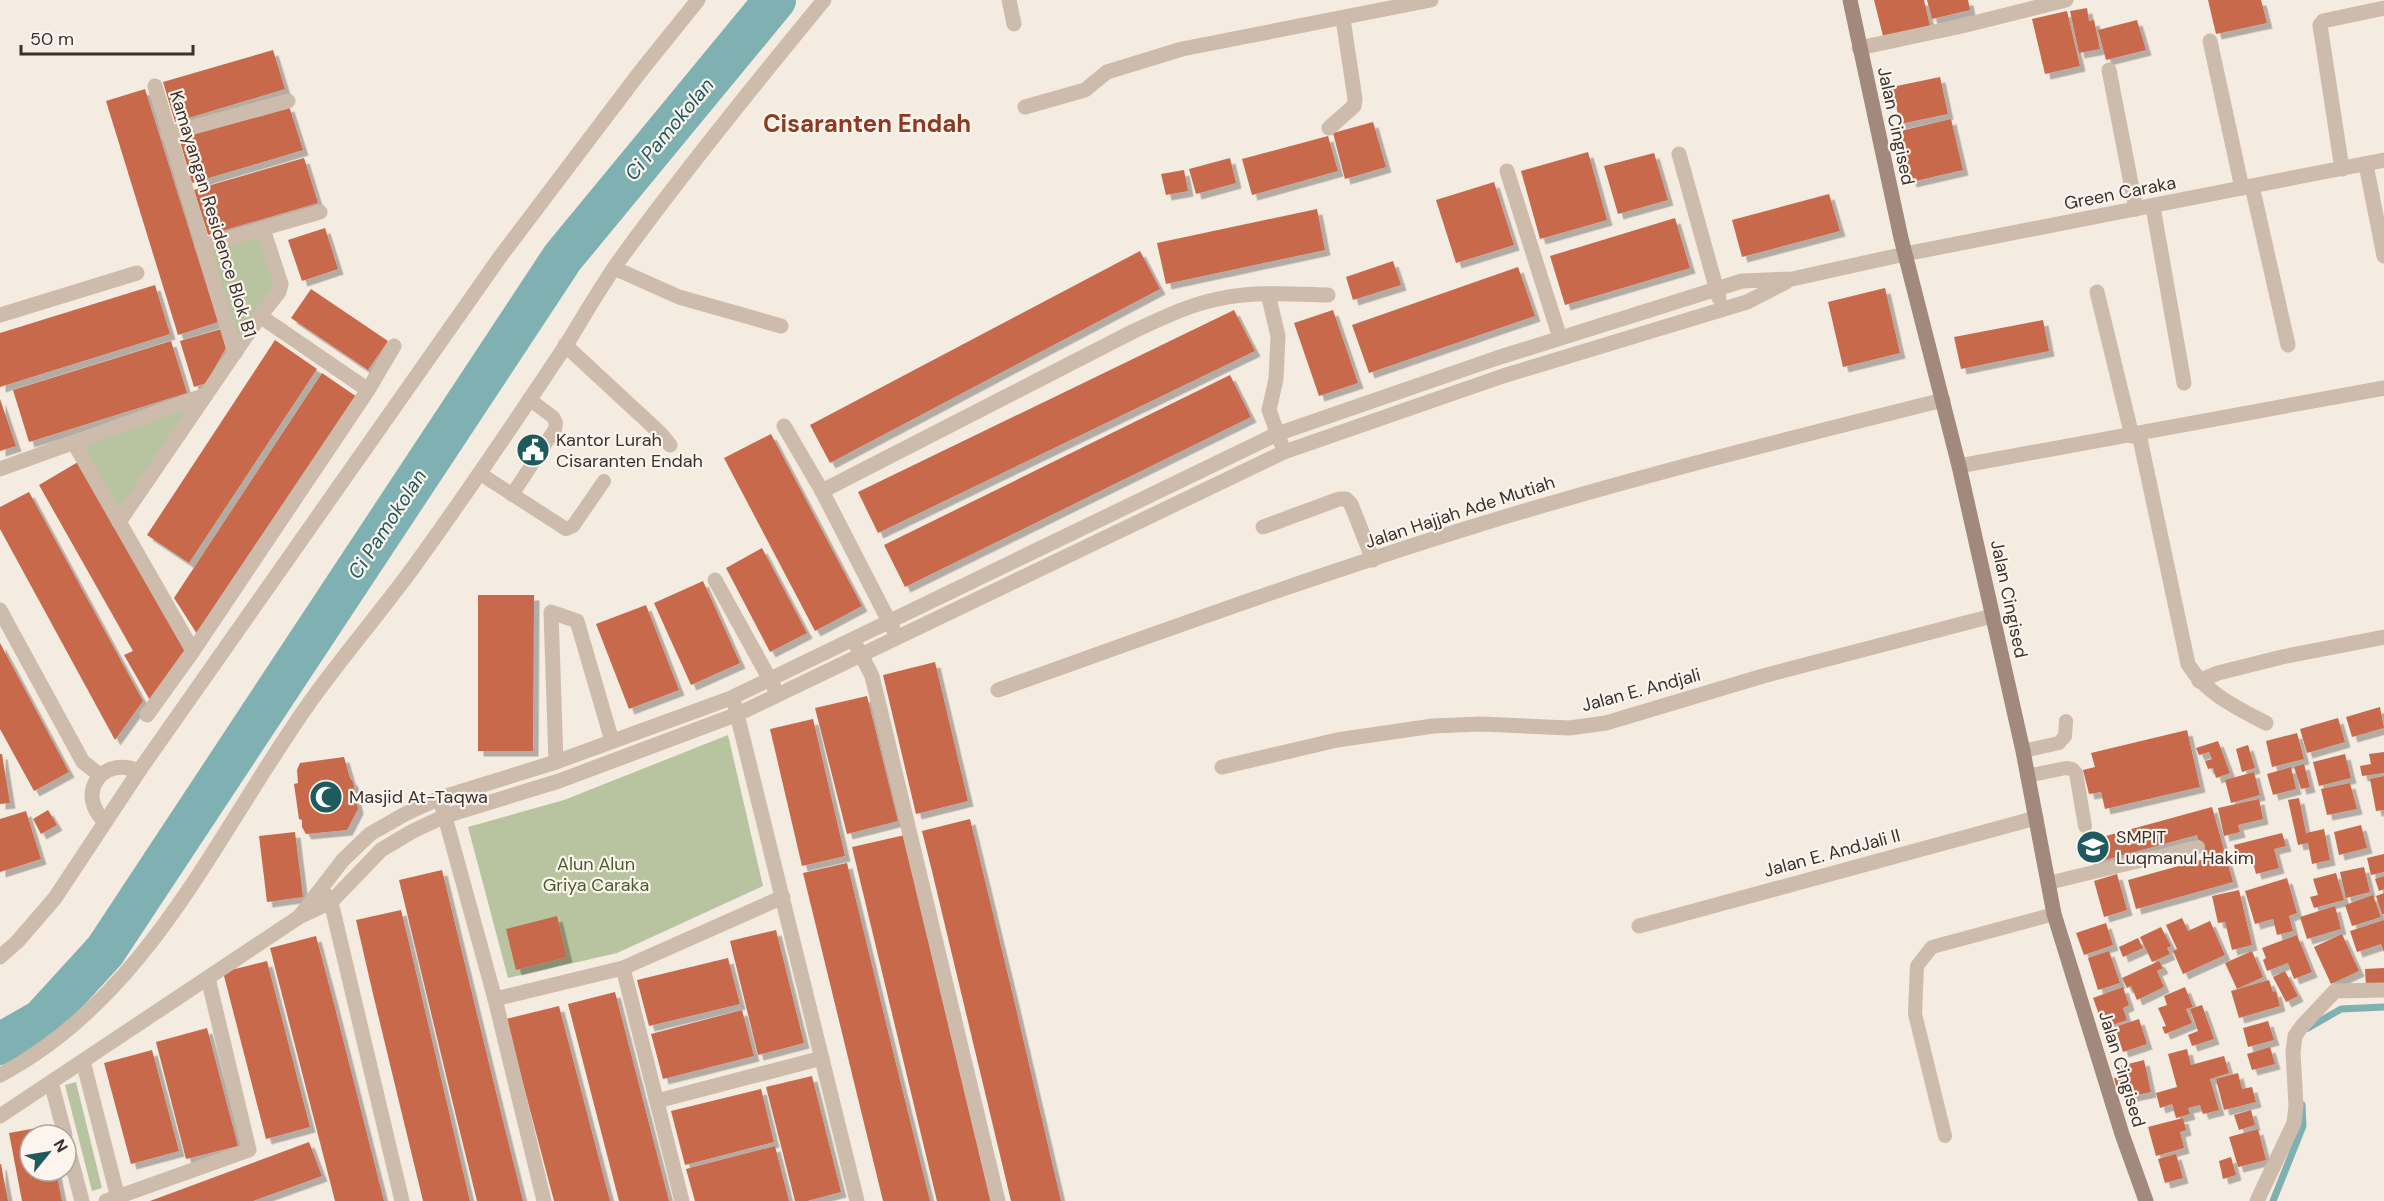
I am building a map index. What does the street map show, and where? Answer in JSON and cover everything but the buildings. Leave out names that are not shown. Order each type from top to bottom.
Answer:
[{"type":"main road","name":"Jalan Cingised","points":[[1850,0],[1905,254],[1959,466],[2023,752],[2054,914],[2122,1134],[2146,1201]]},
{"type":"street","points":[[0,957],[17,942],[55,898],[139,771],[500,257],[640,72],[698,0]]},
{"type":"street","points":[[0,1075],[38,1053],[94,1008],[136,963],[199,873],[314,697],[414,566],[479,473],[614,268],[703,150],[824,0]]},
{"type":"street","points":[[1009,0],[1014,24]]},
{"type":"street","points":[[1025,107],[1085,90],[1107,72],[1151,58],[1431,0]]},
{"type":"street","points":[[1859,48],[1962,27],[2066,0]]},
{"type":"street","points":[[2342,170],[2320,25],[2324,21],[2384,8]]},
{"type":"street","points":[[1329,128],[1354,106],[1355,99],[1343,19]]},
{"type":"street","points":[[2210,41],[2288,345]]},
{"type":"street","points":[[2109,70],[2136,209]]},
{"type":"street","name":"Kamayangan Residence Blok B1","points":[[155,86],[235,353]]},
{"type":"street","points":[[168,134],[288,101]]},
{"type":"street","points":[[1679,154],[1729,307]]},
{"type":"street","name":"Green Caraka","points":[[1792,279],[1905,254],[2384,160]]},
{"type":"street","points":[[2366,165],[2384,256]]},
{"type":"street","points":[[1507,171],[1560,338]]},
{"type":"street","points":[[2153,207],[2184,383]]},
{"type":"street","points":[[202,246],[320,212]]},
{"type":"street","points":[[119,522],[205,395],[279,292],[281,284],[263,229]]},
{"type":"street","points":[[614,268],[679,297],[781,326]]},
{"type":"street","points":[[0,315],[137,273]]},
{"type":"street","points":[[299,917],[343,860],[370,834],[440,798],[556,762],[731,698],[1277,434],[1497,358],[1723,286],[1742,281],[1792,279]]},
{"type":"street","points":[[0,1116],[299,917],[331,902],[381,850],[445,816],[559,781],[738,714],[1284,452],[1503,376],[1747,302],[1792,279]]},
{"type":"street","points":[[2097,292],[2135,435],[2188,663],[2199,681],[2233,706],[2266,723]]},
{"type":"street","points":[[1268,294],[1278,336],[1276,380],[1269,410],[1284,452]]},
{"type":"street","points":[[822,491],[1132,332],[1181,310],[1218,298],[1268,294],[1328,295]]},
{"type":"street","points":[[260,316],[368,390]]},
{"type":"street","points":[[565,345],[656,428],[670,445]]},
{"type":"street","points":[[147,715],[193,651],[368,390],[394,346]]},
{"type":"street","points":[[1497,358],[1503,376]]},
{"type":"street","points":[[1959,466],[2384,388]]},
{"type":"street","points":[[0,469],[205,395]]},
{"type":"street","name":"Jalan Hajjah Ade Mutiah","points":[[998,690],[1178,626],[1476,526],[1612,486],[1943,400]]},
{"type":"street","points":[[784,426],[822,491],[897,638]]},
{"type":"street","points":[[74,442],[193,651]]},
{"type":"street","points":[[1263,527],[1339,499],[1346,499],[1351,504],[1373,560]]},
{"type":"street","points":[[715,580],[778,695]]},
{"type":"street","points":[[0,610],[82,762],[100,776]]},
{"type":"street","points":[[556,762],[551,612],[578,621],[612,741]]},
{"type":"street","name":"Jalan E. Andjali","points":[[1222,767],[1337,740],[1433,726],[1482,724],[1569,728],[1606,723],[1763,675],[1992,616]]},
{"type":"street","points":[[2199,681],[2218,673],[2282,657],[2384,637]]},
{"type":"street","points":[[853,638],[872,675],[998,1201]]},
{"type":"street","points":[[731,698],[738,714],[783,897],[853,1200]]},
{"type":"street","points":[[105,822],[97,815],[93,805],[91,795],[94,784],[109,769],[119,766],[139,771]]},
{"type":"street","points":[[440,798],[495,999],[544,1201]]},
{"type":"street","name":"Jalan E. AndJali II","points":[[1639,926],[2036,818]]},
{"type":"street","points":[[320,888],[331,902],[402,1201]]},
{"type":"street","points":[[495,999],[623,968],[783,897]]},
{"type":"street","points":[[623,968],[682,1201]]},
{"type":"street","points":[[83,1061],[112,1200],[249,1150],[208,978]]},
{"type":"street","points":[[2258,1201],[2294,1123],[2296,1106],[2293,1052],[2297,1031],[2335,992],[2352,989],[2384,990]]},
{"type":"street","points":[[657,1101],[822,1058]]},
{"type":"street","points":[[51,1082],[61,1123]]},
{"type":"street","points":[[77,1183],[82,1201]]},
{"type":"lane","points":[[512,495],[555,429],[556,423],[553,417],[529,399]]},
{"type":"lane","points":[[479,473],[563,529],[573,526],[604,481]]},
{"type":"lane","points":[[2023,752],[2060,743],[2065,736],[2066,721]]},
{"type":"lane","points":[[2027,776],[2066,768],[2073,769],[2076,773],[2085,826]]},
{"type":"lane","points":[[2048,883],[2198,847]]},
{"type":"lane","points":[[1945,1136],[1915,1014],[1917,966],[1932,947],[2054,914]]},
{"type":"green space","points":[[261,232],[277,283],[236,346],[205,248]]},
{"type":"green space","points":[[197,401],[120,517],[79,444]]},
{"type":"green space","name":"Alun Alun Griya Caraka","points":[[728,735],[763,886],[617,953],[508,978],[468,827],[564,800]]},
{"type":"green space","points":[[76,1082],[102,1188],[92,1191],[78,1136],[78,1123],[75,1123],[65,1085]]},
{"type":"waterway","name":"Ci Pamokolan","points":[[0,1044],[42,1020],[105,951],[563,257],[775,0]]},
{"type":"waterway","points":[[2308,1028],[2341,1009],[2384,1007]]},
{"type":"waterway","points":[[2273,1201],[2303,1126],[2302,1105]]},
{"type":"place","name":"Kantor Lurah Cisaranten Endah","points":[[533,450]]},
{"type":"place","name":"Masjid At-Taqwa","points":[[326,797]]},
{"type":"place","name":"SMPIT Luqmanul Hakim","points":[[2093,847]]},
{"type":"district","name":"Cisaranten Endah","points":[[867,124]]}]
